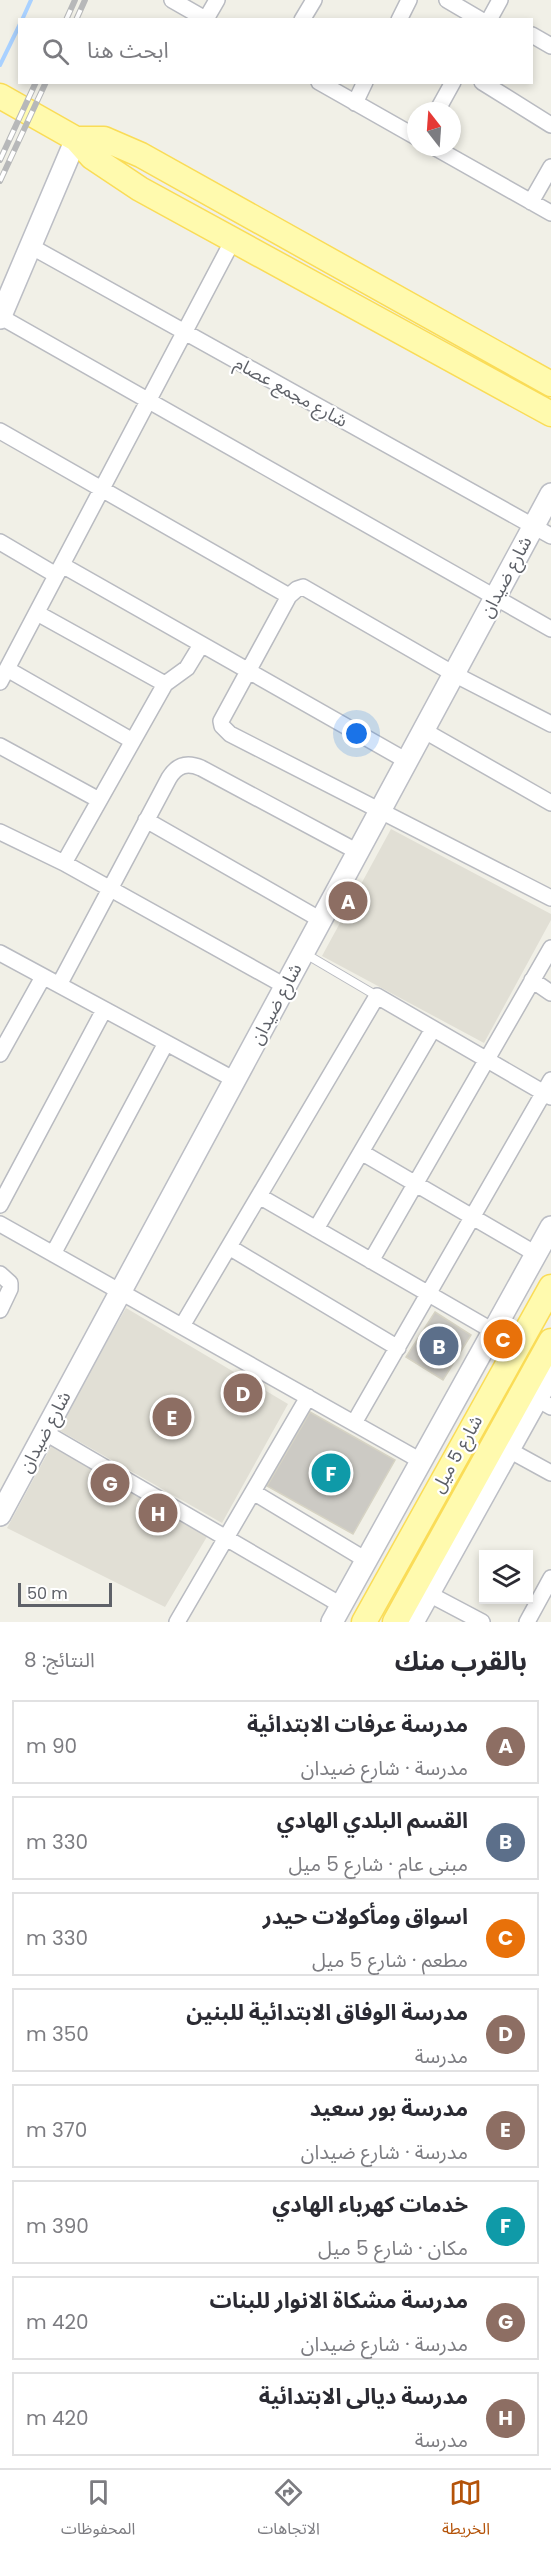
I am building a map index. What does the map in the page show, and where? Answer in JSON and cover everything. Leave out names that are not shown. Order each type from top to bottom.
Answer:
[{"type":"main road","points":[[0,96],[76,139],[92,156],[123,179],[551,414]]},
{"type":"main road","points":[[76,139],[104,139],[141,155],[551,384]]},
{"type":"main road","name":"شارع 5 ميل","points":[[364,1622],[551,1287]]},
{"type":"main road","name":"شارع 5 ميل","points":[[395,1622],[551,1341]]},
{"type":"main road","points":[[408,1542],[432,1556]]},
{"type":"street","points":[[172,0],[205,18]]},
{"type":"street","points":[[208,18],[217,0]]},
{"type":"street","points":[[303,18],[314,0]]},
{"type":"street","points":[[400,18],[409,0]]},
{"type":"street","points":[[447,0],[493,14]]},
{"type":"street","points":[[533,36],[551,46]]},
{"type":"street","points":[[323,84],[407,132]]},
{"type":"street","points":[[355,102],[364,84]]},
{"type":"street","points":[[442,102],[452,84]]},
{"type":"street","points":[[485,84],[551,124]]},
{"type":"street","points":[[76,139],[0,318],[551,629]]},
{"type":"street","points":[[450,156],[551,213]]},
{"type":"street","points":[[531,202],[551,167]]},
{"type":"street","points":[[131,740],[3,676],[232,240]]},
{"type":"street","name":"شارع مجمع عصام","points":[[32,247],[542,531]]},
{"type":"street","points":[[0,431],[289,596]]},
{"type":"street","name":"شارع ضيدان","points":[[2,1507],[495,597],[542,531],[551,494]]},
{"type":"street","points":[[0,542],[59,570],[201,645],[407,761]]},
{"type":"street","points":[[551,724],[454,674],[308,589],[297,589],[289,596],[221,721],[225,731],[551,898]]},
{"type":"street","points":[[37,613],[165,684]]},
{"type":"street","points":[[64,863],[131,740],[165,684],[187,668],[201,645]]},
{"type":"street","points":[[423,730],[551,803]]},
{"type":"street","points":[[0,746],[99,800]]},
{"type":"street","points":[[59,985],[146,820],[174,770],[182,765],[192,764],[358,852]]},
{"type":"street","points":[[146,820],[321,920]]},
{"type":"street","points":[[0,832],[64,863],[285,986]]},
{"type":"street","points":[[372,1261],[551,948]]},
{"type":"street","points":[[0,953],[235,1080]]},
{"type":"street","points":[[0,1053],[43,977]]},
{"type":"street","points":[[532,981],[551,993]]},
{"type":"street","points":[[182,1326],[377,996],[487,1060],[548,1090],[354,1423]]},
{"type":"street","points":[[0,1205],[105,1010]]},
{"type":"street","points":[[316,1229],[433,1029]]},
{"type":"street","points":[[53,1254],[166,1043]]},
{"type":"street","points":[[361,1152],[536,1254]]},
{"type":"street","points":[[259,1196],[493,1331]]},
{"type":"street","points":[[0,1224],[421,1461]]},
{"type":"street","points":[[44,1432],[226,1538],[336,1614],[551,1227]]},
{"type":"street","points":[[229,1247],[398,1348]]},
{"type":"street","points":[[0,1274],[10,1282],[10,1289],[0,1310]]},
{"type":"street","points":[[413,1622],[509,1450],[544,1403],[551,1374]]},
{"type":"street","points":[[177,1622],[308,1397]]},
{"type":"street","points":[[509,1450],[551,1473]]},
{"type":"street","points":[[253,1492],[366,1560]]},
{"type":"street","points":[[527,1622],[551,1578]]},
{"type":"street","points":[[429,1594],[482,1622]]},
{"type":"lane","points":[[303,952],[377,996]]},
{"type":"shaded area","points":[[391,829],[551,914],[551,920],[484,1043],[322,956]]},
{"type":"shaded area","points":[[126,1308],[288,1404],[222,1523],[57,1429]]},
{"type":"shaded area","points":[[52,1445],[208,1535],[165,1607],[7,1528]]},
{"type":"building","points":[[435,1312],[471,1335],[443,1380],[406,1357]]},
{"type":"building","points":[[310,1412],[395,1460],[353,1534],[267,1486]]},
{"type":"waterway","points":[[23,18],[31,0]]},
{"type":"waterway","points":[[0,65],[18,28]]},
{"type":"railway","points":[[67,18],[75,0]]},
{"type":"railway","points":[[77,18],[85,0]]},
{"type":"railway","points":[[0,160],[35,84]]},
{"type":"railway","points":[[0,181],[45,84]]},
{"type":"place","name":"مدرسة عرفات الابتدائية","points":[[348,901]]},
{"type":"place","name":"اسواق ومأكولات حيدر","points":[[503,1339]]},
{"type":"place","name":"القسم البلدي الهادي","points":[[439,1346]]},
{"type":"place","name":"مدرسة الوفاق الابتدائية للبنين","points":[[243,1393]]},
{"type":"place","name":"مدرسة بور سعيد","points":[[172,1417]]},
{"type":"place","name":"خدمات كهرباء الهادي","points":[[331,1473]]},
{"type":"place","name":"مدرسة مشكاة الانوار للبنات","points":[[110,1483]]},
{"type":"place","name":"مدرسة ديالى الابتدائية","points":[[158,1513]]}]
